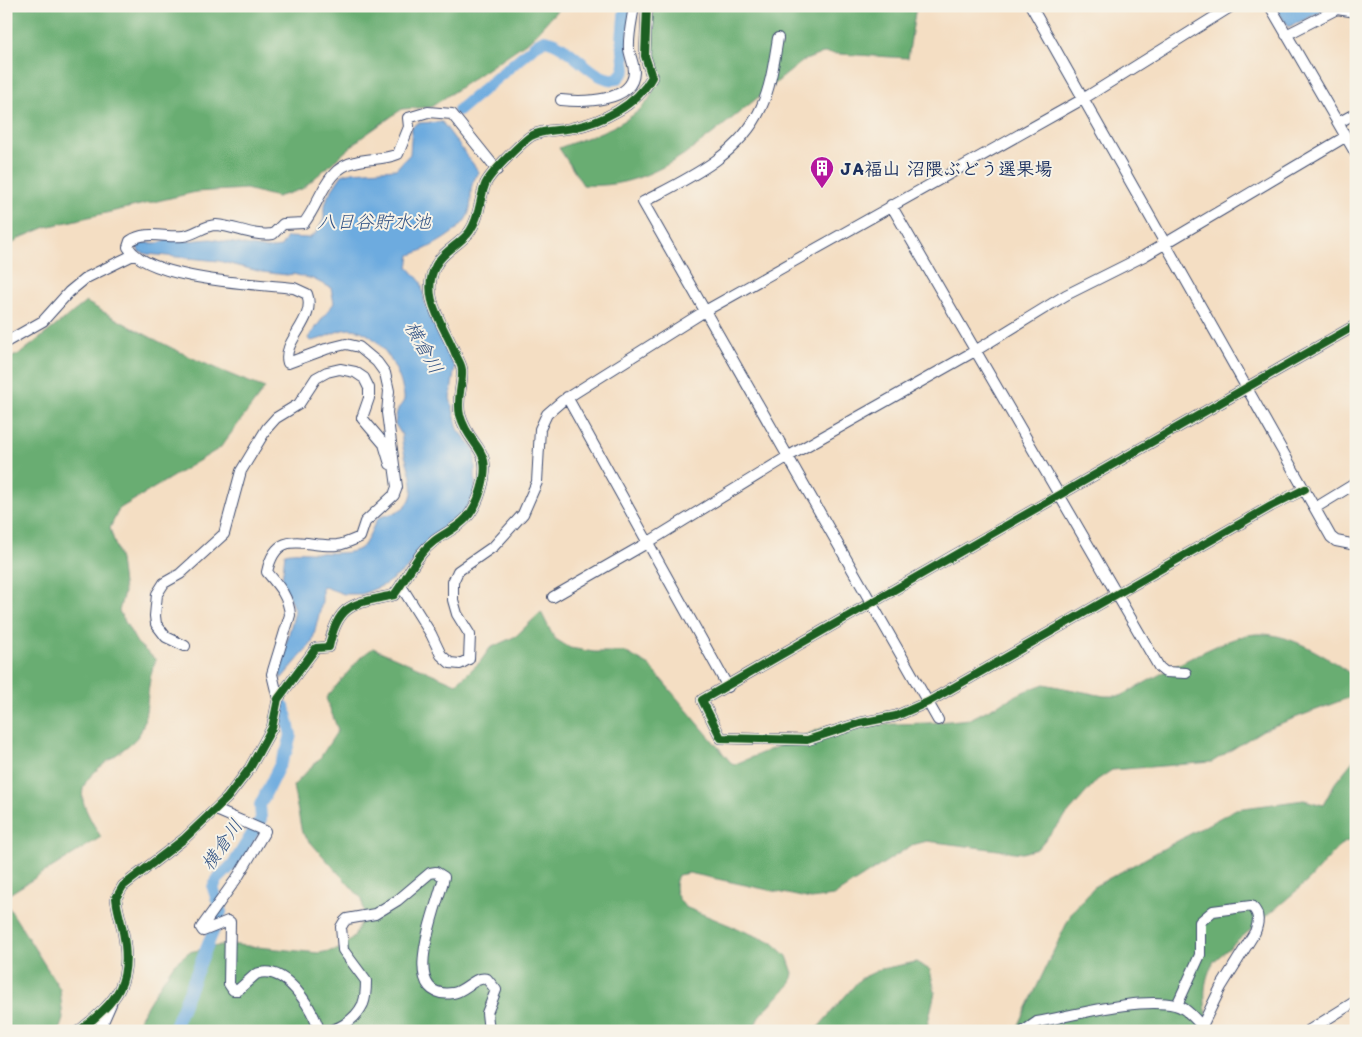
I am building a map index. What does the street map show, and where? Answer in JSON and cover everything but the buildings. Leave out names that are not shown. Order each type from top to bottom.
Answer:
[{"type":"street","points":[[561,100],[605,99],[624,91],[629,85],[634,74],[629,49],[634,6]]},
{"type":"street","points":[[100,1031],[114,999],[123,985],[126,955],[116,898],[123,886],[184,839],[216,810],[250,768],[272,728],[278,700],[316,648],[329,647],[338,616],[346,608],[394,595],[421,553],[467,520],[483,484],[486,467],[484,456],[466,429],[458,405],[462,370],[435,309],[428,288],[436,264],[470,231],[480,209],[486,182],[531,136],[544,131],[599,122],[633,100],[643,91],[652,77],[645,56],[647,6]]},
{"type":"street","points":[[1031,6],[1164,245],[1315,508],[1336,541],[1356,545]]},
{"type":"street","points":[[401,586],[431,634],[440,655],[450,663],[460,664],[469,659],[471,649],[470,635],[458,614],[453,600],[453,582],[458,571],[494,546],[523,514],[537,482],[540,429],[547,414],[566,397],[705,311],[891,205],[1083,100],[1232,6]]},
{"type":"street","points":[[1270,6],[1356,154]]},
{"type":"street","points":[[1286,35],[1337,10],[1356,12]]},
{"type":"street","points":[[778,38],[766,95],[753,122],[740,140],[723,155],[695,174],[643,202],[938,720]]},
{"type":"street","points":[[278,700],[272,674],[290,615],[290,606],[281,588],[267,572],[271,557],[283,545],[301,541],[338,545],[360,537],[365,522],[394,495],[397,481],[387,413],[389,390],[385,373],[377,362],[359,347],[346,344],[288,362],[289,349],[308,312],[310,302],[307,294],[294,288],[182,274],[162,269],[133,255],[128,247],[130,241],[136,236],[183,236],[214,225],[264,235],[273,234],[283,224],[304,223],[333,174],[343,165],[383,159],[398,154],[409,127],[408,118],[428,112],[452,114],[497,170]]},
{"type":"street","points":[[1338,123],[1356,113]]},
{"type":"street","points":[[553,597],[647,543],[787,457],[975,351],[1066,295],[1164,245],[1345,137]]},
{"type":"street","points":[[891,205],[1159,667],[1165,672],[1186,672]]},
{"type":"street","points":[[6,342],[43,322],[82,281],[133,255]]},
{"type":"street","points":[[1305,489],[1116,594],[928,702],[896,716],[860,723],[807,740],[721,738],[702,700],[728,687],[1356,326]]},
{"type":"street","points":[[185,646],[166,637],[156,624],[156,609],[161,587],[180,574],[224,534],[241,471],[267,428],[276,418],[299,404],[316,378],[327,372],[340,369],[355,372],[364,378],[369,388],[369,398],[362,418],[384,444],[397,481]]},
{"type":"street","points":[[566,397],[728,687]]},
{"type":"street","points":[[1315,508],[1356,483]]},
{"type":"street","points":[[216,810],[265,831],[238,875],[201,928],[203,931],[209,930],[228,921],[230,922],[229,984],[233,990],[238,990],[256,974],[274,974],[295,989],[319,1029],[331,1030],[344,1024],[357,1014],[363,1003],[366,980],[343,950],[341,940],[344,922],[347,919],[376,914],[398,900],[430,873],[436,872],[444,877],[423,958],[424,979],[429,987],[445,994],[463,990],[481,978],[487,979],[496,990],[487,1013],[489,1031]]},
{"type":"street","points":[[1024,1031],[1037,1022],[1136,1004],[1177,1005],[1202,1028],[1221,987],[1255,932],[1258,923],[1255,909],[1251,906],[1221,909],[1207,915],[1200,922],[1200,955],[1177,1005]]},
{"type":"street","points":[[79,1031],[114,999]]},
{"type":"street","points":[[1308,1031],[1356,1000]]},
{"type":"green space","points":[[6,6],[561,6],[530,40],[431,107],[402,109],[361,138],[302,189],[277,197],[246,189],[196,192],[46,227],[20,238],[6,249]]},
{"type":"green space","points":[[653,6],[916,6],[908,58],[823,53],[803,61],[701,143],[665,166],[646,175],[626,181],[605,185],[583,185],[559,148],[619,124],[644,105],[653,93],[656,78],[651,52]]},
{"type":"green space","points":[[86,302],[173,349],[218,370],[265,388],[220,448],[119,509],[110,528],[120,560],[124,592],[119,611],[137,643],[156,660],[150,678],[144,723],[137,738],[94,772],[83,789],[86,808],[101,837],[6,896],[6,360],[21,353]]},
{"type":"green space","points":[[541,612],[554,638],[570,648],[594,652],[625,652],[650,666],[733,765],[827,726],[928,723],[970,719],[1025,691],[1044,684],[1104,696],[1121,696],[1208,650],[1243,636],[1256,634],[1282,637],[1309,648],[1334,662],[1356,678],[1356,695],[1263,730],[1212,762],[1112,770],[1097,780],[1037,849],[1022,853],[927,841],[912,845],[833,896],[811,899],[689,873],[678,875],[675,888],[679,899],[685,907],[773,943],[787,956],[793,973],[791,983],[760,1015],[752,1031],[137,1031],[140,1017],[156,991],[174,964],[189,952],[227,944],[319,953],[340,949],[354,937],[364,915],[362,899],[302,833],[293,786],[320,758],[338,730],[326,698],[361,657],[373,648],[456,684],[480,662],[490,648],[516,636]]},
{"type":"green space","points":[[1356,757],[1356,837],[1340,845],[1309,880],[1214,961],[1205,987],[1209,1031],[1016,1031],[1072,912],[1095,886],[1236,809],[1304,800],[1323,805],[1335,783]]},
{"type":"green space","points":[[6,903],[60,989],[63,1019],[59,1031],[6,1031]]},
{"type":"green space","points":[[916,962],[930,970],[935,992],[926,1031],[815,1031],[860,979],[881,969]]},
{"type":"water","points":[[1275,6],[1335,6],[1288,27]]},
{"type":"water","name":"八日谷貯水池","points":[[442,122],[479,172],[473,183],[469,212],[466,219],[444,238],[426,249],[410,255],[408,267],[421,282],[425,303],[455,367],[450,398],[458,429],[475,451],[475,493],[460,518],[404,571],[384,585],[362,594],[344,594],[322,586],[322,602],[312,643],[281,679],[279,669],[295,612],[282,580],[285,553],[337,553],[356,550],[365,544],[378,518],[396,512],[406,505],[411,497],[411,477],[402,435],[395,424],[397,411],[404,400],[402,386],[386,353],[370,336],[360,331],[345,329],[310,341],[308,338],[334,303],[331,288],[313,279],[293,274],[262,272],[219,261],[147,254],[139,252],[136,243],[158,243],[175,237],[187,241],[211,239],[267,249],[281,247],[287,237],[309,238],[316,233],[324,219],[324,209],[328,196],[342,175],[352,172],[396,169],[410,154],[412,127],[418,123]]},
{"type":"waterway","name":"横倉川","points":[[459,110],[544,40],[563,48],[600,75],[608,79],[617,79],[625,70],[622,41],[625,6]]},
{"type":"waterway","name":"横倉川","points":[[173,1031],[221,912],[213,888],[217,880],[234,863],[261,819],[260,805],[287,750],[291,735],[284,706]]},
{"type":"cycle path","points":[[79,1031],[113,1000],[124,978],[126,950],[116,898],[123,886],[184,839],[227,798],[250,768],[272,728],[278,699],[316,648],[329,647],[337,621],[343,613],[358,604],[394,595],[429,545],[462,522],[476,504],[481,490],[485,465],[483,456],[469,435],[460,415],[459,403],[462,368],[435,310],[430,288],[431,277],[439,260],[470,231],[476,220],[487,180],[520,145],[536,134],[567,129],[595,122],[606,117],[628,104],[645,87],[652,77],[645,56],[647,6]]},
{"type":"cycle path","points":[[1305,489],[1271,506],[928,702],[896,716],[860,723],[807,740],[721,738],[702,700],[1356,325]]},
{"type":"place","name":"JA福山 沼隈ぶどう選果場","points":[[822,189]]}]
